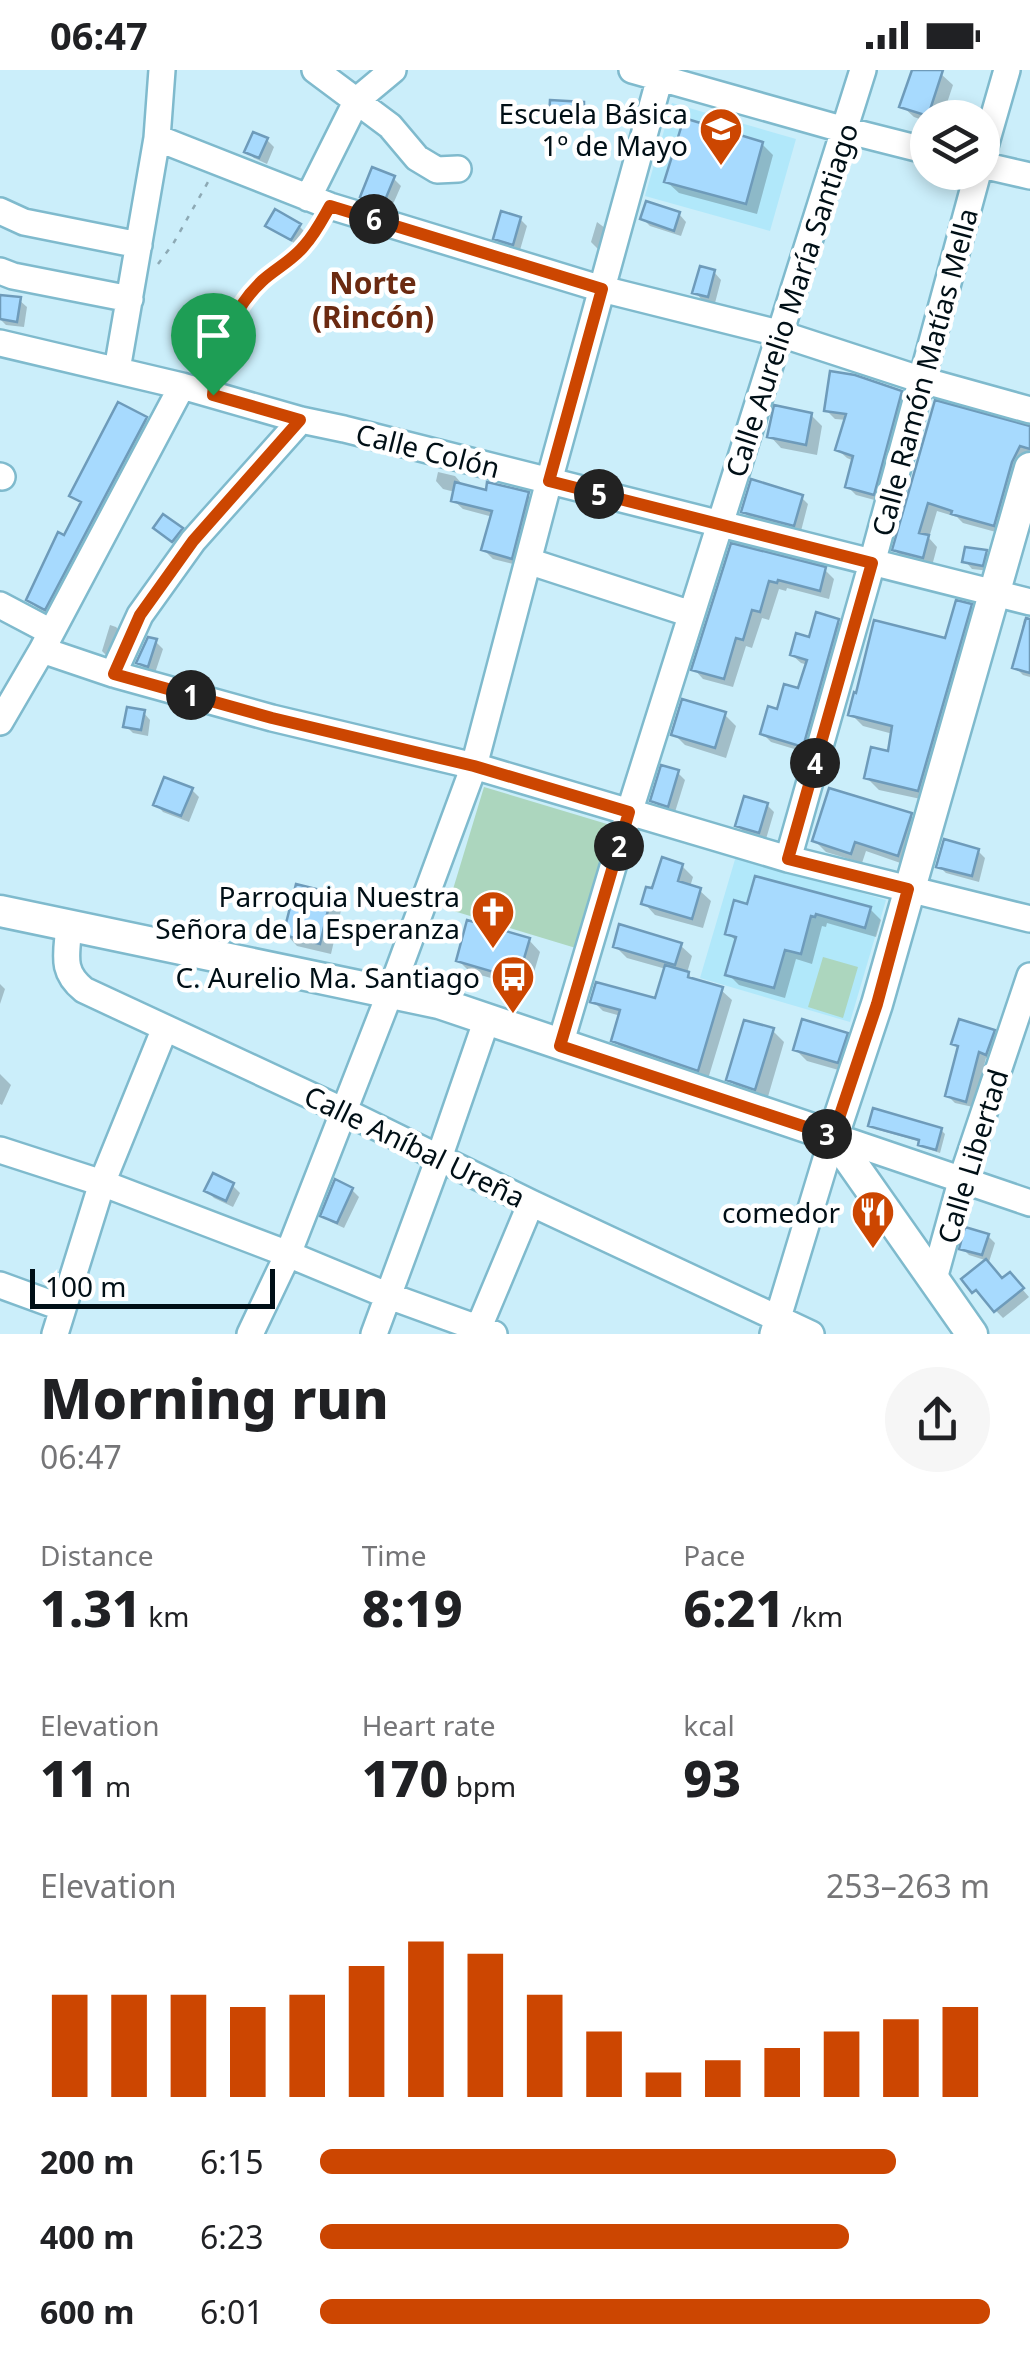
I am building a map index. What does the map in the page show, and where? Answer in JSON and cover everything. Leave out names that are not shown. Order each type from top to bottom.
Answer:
[{"type":"main road","points":[[833,1136],[877,1004],[1030,468]]},
{"type":"main road","points":[[0,911],[439,1004],[833,1136],[972,1334]]},
{"type":"street","points":[[117,370],[157,138],[162,70]]},
{"type":"street","points":[[315,70],[390,126],[417,158],[437,170],[458,169]]},
{"type":"street","points":[[319,202],[357,100],[393,70]]},
{"type":"street","points":[[632,70],[661,74],[910,146]]},
{"type":"street","name":"Calle Aurelio María Santiago","points":[[560,1046],[629,812],[863,70]]},
{"type":"street","points":[[998,100],[1007,70]]},
{"type":"street","points":[[250,1334],[288,1254],[474,766],[661,74]]},
{"type":"street","points":[[157,138],[319,202],[602,289],[778,334],[1030,410]]},
{"type":"street","points":[[1000,168],[1030,176]]},
{"type":"street","name":"Calle Ramón Matías Mella","points":[[788,859],[973,190]]},
{"type":"street","points":[[0,211],[24,222],[139,245]]},
{"type":"street","points":[[0,271],[130,299]]},
{"type":"street","name":"Calle Colón","points":[[0,344],[182,386],[300,420],[1030,602]]},
{"type":"street","points":[[0,722],[182,386]]},
{"type":"street","points":[[114,674],[140,615],[193,541],[300,420]]},
{"type":"street","points":[[528,562],[691,614]]},
{"type":"street","points":[[0,605],[47,641],[114,674],[272,718],[474,766],[788,859],[1030,918]]},
{"type":"street","name":"Calle Aníbal Ureña","points":[[68,926],[66,968],[84,990],[344,1111],[775,1327],[811,1334]]},
{"type":"street","name":"Calle Libertad","points":[[934,1279],[962,1178],[1030,976]]},
{"type":"street","points":[[374,1334],[486,1020]]},
{"type":"street","points":[[54,1334],[102,1183],[165,1028]]},
{"type":"street","points":[[775,1327],[833,1136],[1030,1202]]},
{"type":"street","points":[[0,1150],[102,1183],[486,1331],[532,1203]]},
{"type":"street","points":[[0,1285],[63,1308]]},
{"type":"path","points":[[134,272],[146,273],[156,267],[219,163]]},
{"type":"path","points":[[213,395],[218,362],[234,317],[259,284],[301,250],[313,235],[319,202]]},
{"type":"shaded area","name":"Escuela Básica 1º de Mayo","points":[[672,103],[796,139],[770,231],[645,196]]},
{"type":"shaded area","points":[[736,856],[886,900],[850,1022],[700,978]]},
{"type":"green space","points":[[484,787],[617,827],[579,949],[447,909]]},
{"type":"green space","points":[[823,957],[858,967],[843,1018],[808,1007]]},
{"type":"building","points":[[912,70],[943,70],[933,100],[910,100],[910,110],[899,107]]},
{"type":"building","points":[[550,100],[584,102],[584,119],[549,118]]},
{"type":"building","points":[[684,118],[763,142],[746,204],[664,182]]},
{"type":"building","points":[[253,132],[268,138],[259,158],[244,152]]},
{"type":"building","points":[[372,167],[395,176],[383,205],[360,197]]},
{"type":"building","points":[[646,201],[680,212],[674,231],[640,219]]},
{"type":"building","points":[[275,209],[301,224],[291,240],[265,226]]},
{"type":"building","points":[[501,211],[521,217],[513,245],[493,239]]},
{"type":"building","points":[[700,266],[715,270],[708,297],[692,293]]},
{"type":"building","points":[[0,295],[21,297],[17,322],[0,319]]},
{"type":"building","points":[[830,371],[902,391],[874,495],[845,487],[853,456],[835,450],[846,414],[824,411]]},
{"type":"building","points":[[935,400],[1030,426],[1030,449],[1020,446],[1012,462],[994,526],[928,503],[919,533],[929,535],[923,558],[892,550]]},
{"type":"building","points":[[118,402],[147,417],[45,610],[26,600],[58,532],[64,535],[81,502],[69,496]]},
{"type":"building","points":[[774,405],[812,413],[806,445],[767,437]]},
{"type":"building","points":[[751,479],[803,495],[794,526],[741,512]]},
{"type":"building","points":[[455,482],[486,490],[487,482],[529,492],[512,559],[481,550],[492,511],[451,501]]},
{"type":"building","points":[[163,514],[183,528],[172,542],[153,528]]},
{"type":"building","points":[[731,543],[826,567],[820,591],[769,581],[760,612],[752,610],[743,640],[736,638],[724,679],[691,670]]},
{"type":"building","points":[[965,547],[987,550],[983,566],[962,562]]},
{"type":"building","points":[[956,600],[972,604],[918,791],[864,778],[871,747],[888,751],[892,726],[848,715],[874,620],[945,638]]},
{"type":"building","points":[[816,612],[839,619],[803,747],[760,734],[768,706],[777,709],[784,684],[798,688],[807,660],[790,655],[796,633],[809,637]]},
{"type":"building","points":[[1026,618],[1030,619],[1030,673],[1012,668]]},
{"type":"building","points":[[148,637],[157,639],[148,667],[136,663]]},
{"type":"building","points":[[682,699],[726,712],[715,748],[671,735]]},
{"type":"building","points":[[127,707],[145,710],[141,730],[123,727]]},
{"type":"building","points":[[661,765],[679,770],[668,807],[650,801]]},
{"type":"building","points":[[164,777],[193,788],[181,816],[153,805]]},
{"type":"building","points":[[829,788],[912,813],[898,856],[855,842],[851,854],[812,841]]},
{"type":"building","points":[[744,796],[768,803],[759,833],[735,826]]},
{"type":"building","points":[[944,839],[979,849],[972,876],[936,867]]},
{"type":"building","points":[[662,857],[683,864],[678,881],[701,888],[692,919],[641,904],[646,887],[652,888]]},
{"type":"building","points":[[755,876],[871,907],[865,928],[816,914],[811,916],[801,954],[785,950],[774,988],[725,975],[736,937],[725,934],[734,900],[747,904]]},
{"type":"building","points":[[296,884],[332,893],[320,944],[283,935]]},
{"type":"building","name":"Parroquia Nuestra Señora de la Esperanza","points":[[467,920],[530,938],[518,979],[456,961]]},
{"type":"building","points":[[619,924],[682,943],[675,965],[613,947]]},
{"type":"building","points":[[665,965],[689,972],[688,977],[723,987],[698,1071],[611,1041],[620,1010],[590,1002],[596,982],[655,998]]},
{"type":"building","points":[[802,1019],[848,1033],[838,1063],[793,1050]]},
{"type":"building","points":[[959,1019],[995,1030],[986,1055],[979,1052],[966,1102],[945,1096],[958,1046],[951,1044]]},
{"type":"building","points":[[744,1020],[774,1028],[755,1090],[726,1080]]},
{"type":"building","points":[[873,1108],[942,1128],[936,1150],[918,1145],[919,1140],[868,1126]]},
{"type":"building","points":[[213,1173],[234,1183],[226,1201],[204,1191]]},
{"type":"building","points":[[335,1179],[353,1188],[337,1223],[320,1216]]},
{"type":"building","points":[[965,1227],[989,1234],[982,1255],[959,1249]]},
{"type":"building","points":[[986,1259],[1002,1278],[1010,1272],[1024,1288],[994,1312],[961,1279]]},
{"type":"place","name":"Escuela Básica 1º de Mayo","points":[[721,167]]},
{"type":"place","name":"Parroquia Nuestra Señora de la Esperanza","points":[[493,950]]},
{"type":"place","name":"C. Aurelio Ma. Santiago","points":[[513,1015]]},
{"type":"place","name":"comedor","points":[[873,1250]]},
{"type":"district","name":"Norte (Rincón)","points":[[373,299]]},
{"type":"route","points":[[330,206],[602,289],[549,481],[872,563],[788,859],[908,889],[877,1004],[833,1136],[560,1046],[629,812],[474,766],[272,718],[114,674],[140,615],[193,541],[300,420],[213,395],[227,331],[242,304],[259,284],[301,250],[330,206]]}]
